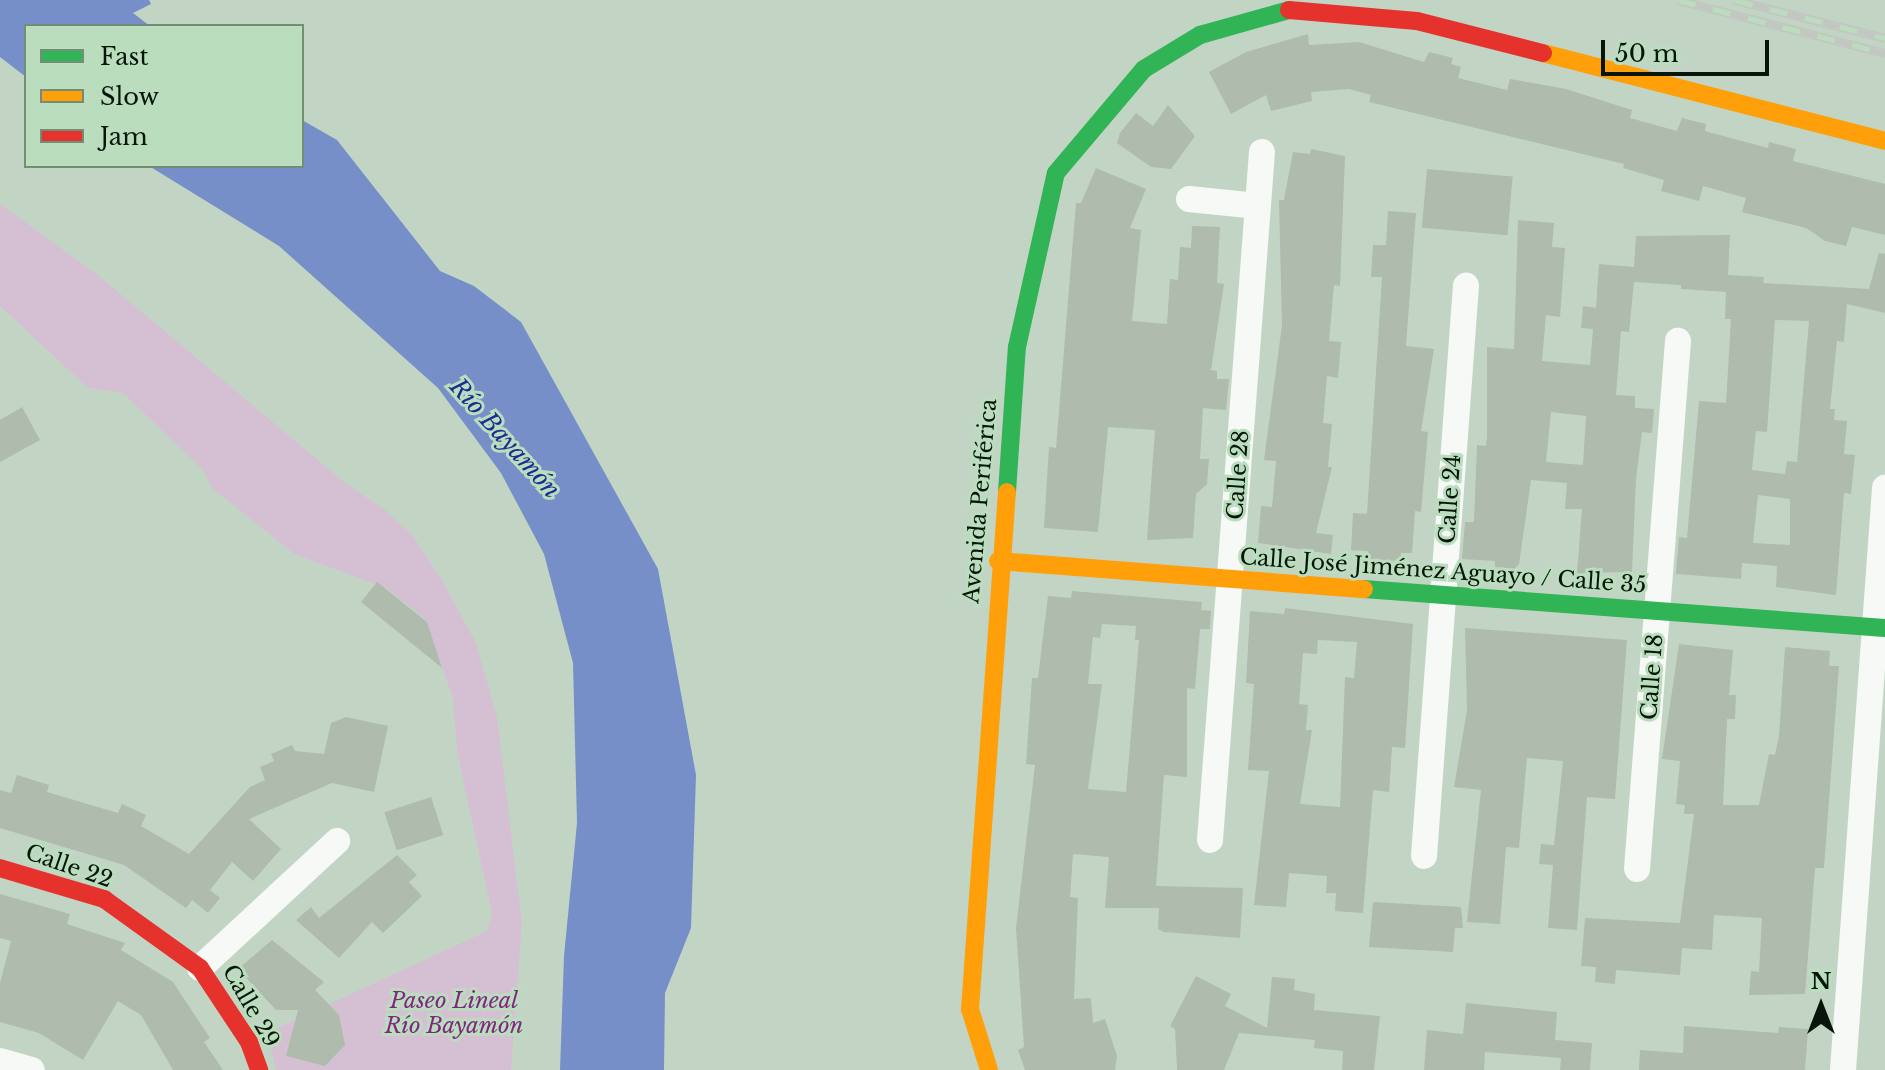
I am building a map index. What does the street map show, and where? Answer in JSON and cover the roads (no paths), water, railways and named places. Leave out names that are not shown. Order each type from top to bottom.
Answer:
[{"type":"street","name":"Avenida Periférica","points":[[989,1070],[970,1009],[998,561],[1017,347],[1056,173],[1144,69],[1200,35],[1280,9],[1417,21],[1885,141]]},
{"type":"street","name":"Calle 28","points":[[1210,840],[1262,152]]},
{"type":"street","points":[[1189,199],[1258,206]]},
{"type":"street","name":"Calle 24","points":[[1424,856],[1466,286]]},
{"type":"street","name":"Calle 18","points":[[1637,869],[1678,341]]},
{"type":"street","points":[[1843,1070],[1879,628],[1885,488]]},
{"type":"street","name":"Calle José Jiménez Aguayo / Calle 35","points":[[998,561],[1879,628]]},
{"type":"street","points":[[200,968],[337,841]]},
{"type":"street","name":"Calle 22","points":[[0,868],[104,899],[200,968]]},
{"type":"street","name":"Calle 29","points":[[200,968],[249,1042],[259,1070]]},
{"type":"street","points":[[0,1061],[32,1070]]},
{"type":"water","points":[[0,0],[149,0],[151,4],[133,13],[147,24],[24,24],[24,75],[0,57]]},
{"type":"water","name":"Río Bayamón","points":[[304,121],[337,140],[440,271],[474,286],[521,322],[658,569],[696,775],[691,928],[665,993],[664,1070],[560,1070],[564,956],[577,823],[573,663],[544,554],[501,473],[438,388],[279,246],[152,168],[304,168]]},
{"type":"railway","points":[[1678,0],[1885,53]]},
{"type":"railway","points":[[1735,0],[1885,38]]},
{"type":"park label","name":"Paseo Lineal Río Bayamón","points":[[454,1012]]}]
